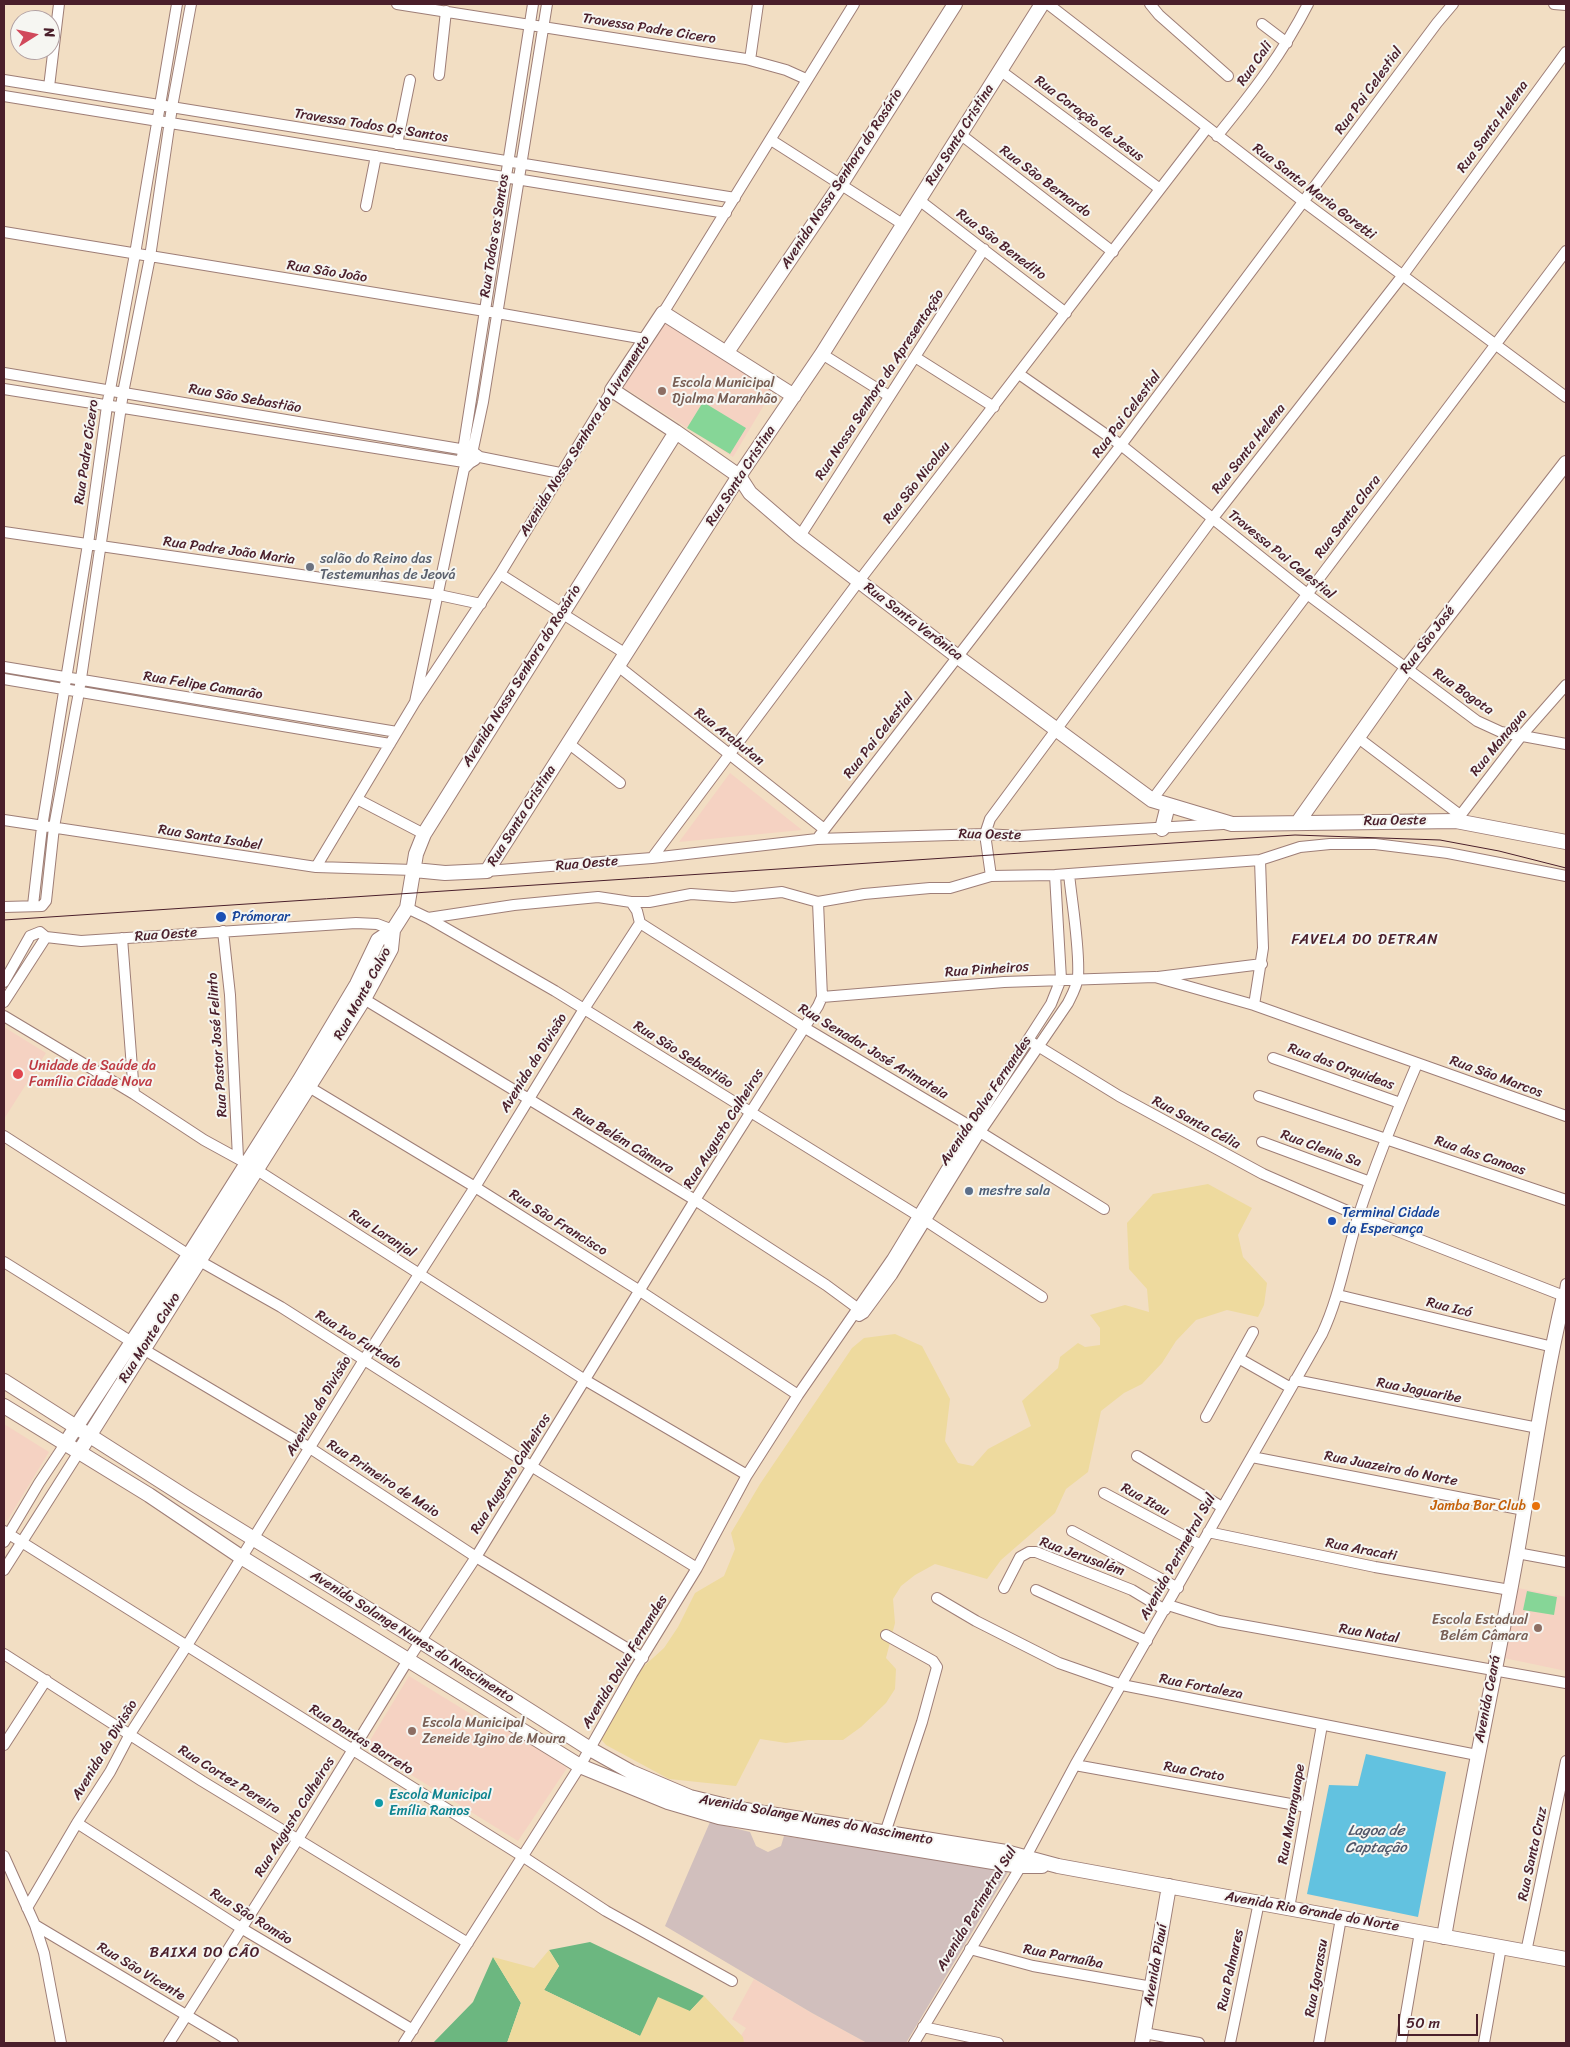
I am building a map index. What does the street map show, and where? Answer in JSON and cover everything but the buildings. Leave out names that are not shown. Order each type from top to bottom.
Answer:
[{"type":"main road","name":"Avenida Nossa Senhora do Rosário","points":[[727,352],[841,184],[955,4]]},
{"type":"main road","name":"Rua Santa Cristina","points":[[487,871],[739,476],[822,354],[1042,4]]},
{"type":"main road","points":[[663,313],[794,396]]},
{"type":"main road","name":"Avenida Nossa Senhora do Livramento","points":[[612,390],[663,313]]},
{"type":"main road","name":"Rua Santa Verônica","points":[[612,390],[739,476],[750,493],[800,536],[958,657],[1057,728],[1152,800],[1232,824]]},
{"type":"main road","name":"Avenida Nossa Senhora do Rosário","points":[[393,930],[407,908],[419,843],[424,834],[676,432]]},
{"type":"main road","name":"Rua São José","points":[[1298,822],[1406,668],[1566,463]]},
{"type":"main road","points":[[1162,829],[1168,806]]},
{"type":"main road","name":"Rua Oeste","points":[[1232,824],[1458,818],[1566,842]]},
{"type":"main road","name":"Rua Oeste","points":[[414,870],[445,873],[487,871]]},
{"type":"main road","name":"Rua Monte Calvo","points":[[78,1452],[90,1434],[138,1345],[194,1257],[247,1163],[364,999],[391,949],[393,930]]},
{"type":"main road","name":"Rua Monte Calvo","points":[[304,1084],[378,940],[393,930]]},
{"type":"main road","name":"Avenida Ceará","points":[[1444,1937],[1477,1754],[1517,1553],[1553,1347],[1566,1292]]},
{"type":"main road","name":"Rua Monte Calvo","points":[[65,1444],[138,1345]]},
{"type":"main road","name":"Avenida Solange Nunes do Nascimento","points":[[4,1381],[90,1434],[189,1499],[420,1641],[590,1749],[631,1772],[690,1797],[883,1839]]},
{"type":"main road","name":"Avenida Solange Nunes do Nascimento","points":[[4,1406],[149,1495],[241,1557],[580,1766],[668,1802],[712,1815],[1023,1861]]},
{"type":"main road","name":"Avenida Rio Grande do Norte","points":[[1023,1861],[1259,1902],[1566,1960]]},
{"type":"main road","name":"Avenida Piauí","points":[[1143,2038],[1170,1886]]},
{"type":"street","points":[[49,87],[59,4]]},
{"type":"street","name":"Rua Padre Cícero","points":[[177,4],[156,121],[136,254],[107,406],[88,544],[42,827],[33,905],[42,906],[46,901],[54,827],[79,692],[123,393],[150,257],[172,107],[191,4]]},
{"type":"street","name":"Travessa Padre Cicero","points":[[397,4],[750,60],[786,70],[806,79]]},
{"type":"street","name":"Rua Todos os Santos","points":[[472,453],[484,311],[533,4]]},
{"type":"street","name":"Rua Todos os Santos","points":[[415,702],[465,464],[472,453],[482,402],[547,4]]},
{"type":"street","points":[[750,60],[758,4]]},
{"type":"street","name":"Avenida Nossa Senhora do Livramento","points":[[663,313],[854,4]]},
{"type":"street","name":"Rua Santa Maria Goretti","points":[[1048,4],[1217,136],[1566,397]]},
{"type":"street","points":[[1150,4],[1159,15],[1228,76]]},
{"type":"street","name":"Rua Cali","points":[[1217,136],[1262,80],[1287,43],[1308,4]]},
{"type":"street","name":"Rua Pai Celestial","points":[[817,839],[1121,446],[1437,22],[1453,4]]},
{"type":"street","points":[[1554,4],[1566,4]]},
{"type":"street","points":[[439,75],[446,12]]},
{"type":"street","points":[[1262,24],[1287,43]]},
{"type":"street","name":"Rua Santa Helena","points":[[985,834],[990,819],[1213,518],[1403,275],[1566,52]]},
{"type":"street","name":"Rua Coração de Jesus","points":[[1001,71],[1160,189]]},
{"type":"street","name":"Travessa Todos Os Santos","points":[[4,80],[735,198]]},
{"type":"street","name":"Travessa Todos Os Santos","points":[[397,144],[410,80]]},
{"type":"street","name":"Travessa Todos Os Santos","points":[[4,96],[726,213]]},
{"type":"street","name":"Rua São Nicolau","points":[[652,858],[859,581],[1207,128]]},
{"type":"street","name":"Rua São Bernardo","points":[[960,134],[1113,252]]},
{"type":"street","points":[[348,152],[350,136]]},
{"type":"street","points":[[771,140],[904,225]]},
{"type":"street","points":[[366,206],[376,156]]},
{"type":"street","name":"Rua São Benedito","points":[[919,200],[1066,313]]},
{"type":"street","name":"Rua São João","points":[[4,232],[496,312],[645,339]]},
{"type":"street","name":"Rua Nossa Senhora da Apresentação","points":[[800,536],[984,249]]},
{"type":"street","name":"Rua Santa Clara","points":[[1152,800],[1566,251]]},
{"type":"street","points":[[822,354],[889,396]]},
{"type":"street","points":[[915,357],[994,407]]},
{"type":"street","name":"Rua São Sebastião","points":[[4,373],[472,453],[560,473]]},
{"type":"street","name":"Travessa Pai Celestial","points":[[1019,374],[1121,446],[1307,594],[1406,668]]},
{"type":"street","name":"Rua São Sebastião","points":[[4,389],[465,464]]},
{"type":"street","name":"Avenida Nossa Senhora do Livramento","points":[[316,867],[415,702],[500,574],[612,390]]},
{"type":"street","points":[[279,433],[280,419]]},
{"type":"street","points":[[465,464],[472,453]]},
{"type":"street","name":"Rua Padre João Maria","points":[[4,532],[439,595],[480,604]]},
{"type":"street","points":[[500,574],[626,654]]},
{"type":"street","name":"Rua Arabutan","points":[[618,666],[729,756],[824,829]]},
{"type":"street","name":"Rua Felipe Camarão","points":[[4,667],[397,732]]},
{"type":"street","name":"Rua Bogota","points":[[1406,668],[1477,721],[1501,732],[1566,744]]},
{"type":"street","name":"Rua Felipe Camarão","points":[[4,679],[390,744]]},
{"type":"street","name":"Rua Managua","points":[[1458,818],[1522,735],[1566,685]]},
{"type":"street","points":[[1357,737],[1458,818]]},
{"type":"street","points":[[568,743],[620,783]]},
{"type":"street","points":[[357,799],[424,834]]},
{"type":"street","name":"Rua Santa Isabel","points":[[4,820],[256,860],[316,867],[414,870]]},
{"type":"street","name":"Rua Oeste","points":[[487,871],[652,858],[817,839],[985,834],[1020,836],[1232,824]]},
{"type":"street","points":[[985,834],[991,876]]},
{"type":"street","name":"Rua Oeste","points":[[428,918],[514,905],[598,897],[634,906],[691,894],[733,897],[788,892],[818,902],[873,893],[950,888],[991,876],[1054,875],[1260,860],[1300,847],[1330,844],[1375,844],[1448,853],[1566,876]]},
{"type":"street","points":[[1254,1005],[1262,964],[1263,925],[1260,860]]},
{"type":"street","name":"Avenida Dalva Fernandes","points":[[976,1130],[1038,1047],[1068,1003],[1078,978],[1069,874]]},
{"type":"street","name":"Avenida Dalva Fernandes","points":[[404,2043],[580,1766],[697,1568],[747,1475],[798,1396],[861,1310],[892,1259],[921,1218],[976,1130],[1028,1040],[1052,1004],[1061,979],[1054,875]]},
{"type":"street","points":[[818,902],[822,997]]},
{"type":"street","points":[[4,907],[33,905]]},
{"type":"street","points":[[634,906],[640,923]]},
{"type":"street","name":"Rua São Sebastião","points":[[407,908],[428,918],[584,1009],[921,1218],[1042,1297]]},
{"type":"street","name":"Rua Oeste","points":[[4,982],[30,936],[40,932],[46,937],[80,940],[356,923],[377,924],[393,930]]},
{"type":"street","name":"Avenida da Divisão","points":[[27,1908],[77,1823],[110,1772],[130,1734],[475,1186],[584,1009],[640,923]]},
{"type":"street","name":"Rua Senador José Arimateia","points":[[640,923],[805,1028],[976,1130],[1104,1210]]},
{"type":"street","name":"Rua Pastor José Felinto","points":[[223,931],[247,1163]]},
{"type":"street","points":[[4,1002],[46,937]]},
{"type":"street","points":[[122,938],[134,1094]]},
{"type":"street","name":"Rua Pinheiros","points":[[822,997],[1061,979],[1155,977],[1262,964]]},
{"type":"street","name":"Rua Pinheiros","points":[[1155,977],[1254,1005],[1418,1064]]},
{"type":"street","name":"Rua Augusto Calheiros","points":[[169,2043],[420,1641],[476,1557],[695,1200],[805,1028],[822,997]]},
{"type":"street","name":"Rua Belém Câmara","points":[[364,999],[695,1200],[826,1285],[861,1310]]},
{"type":"street","name":"Rua Laranjal","points":[[4,1016],[134,1094],[204,1140],[247,1163],[585,1380],[747,1475]]},
{"type":"street","name":"Rua Santa Célia","points":[[1028,1040],[1127,1101],[1263,1174],[1359,1216],[1566,1292]]},
{"type":"street","name":"Rua das Orquideas","points":[[1273,1058],[1400,1103]]},
{"type":"street","name":"Avenida Perimetral Sul","points":[[914,2043],[1023,1861],[1075,1765],[1322,1334],[1338,1295],[1370,1182],[1400,1103],[1418,1064]]},
{"type":"street","name":"Rua São Marcos","points":[[1418,1064],[1566,1116]]},
{"type":"street","name":"Rua São Francisco","points":[[304,1084],[475,1186],[640,1291],[798,1396]]},
{"type":"street","name":"Rua das Canoas","points":[[1259,1096],[1566,1200]]},
{"type":"street","name":"Rua Ivo Furtado","points":[[4,1136],[194,1257],[281,1307],[531,1466],[697,1568]]},
{"type":"street","name":"Rua Clenia Sa","points":[[1262,1142],[1370,1182]]},
{"type":"street","name":"Rua Primeiro de Maio","points":[[4,1262],[310,1448],[476,1557],[643,1658]]},
{"type":"street","name":"Rua Icó","points":[[1338,1295],[1553,1347]]},
{"type":"street","points":[[1206,1417],[1240,1360],[1253,1332]]},
{"type":"street","name":"Rua Jaguaribe","points":[[1240,1360],[1293,1384],[1538,1428]]},
{"type":"street","name":"Rua Monte Calvo","points":[[5,1536],[65,1444]]},
{"type":"street","name":"Rua Monte Calvo","points":[[4,1570],[78,1452]]},
{"type":"street","points":[[1137,1456],[1222,1507]]},
{"type":"street","name":"Rua Juazeiro do Norte","points":[[1252,1457],[1524,1510]]},
{"type":"street","name":"Rua Itau","points":[[1104,1493],[1201,1545]]},
{"type":"street","points":[[1072,1531],[1178,1588]]},
{"type":"street","name":"Rua Aracati","points":[[1208,1532],[1374,1567],[1510,1590]]},
{"type":"street","name":"Rua Dantas Barreto","points":[[5,1536],[21,1542],[522,1856],[606,1911],[732,1982]]},
{"type":"street","name":"Rua Jerusalém","points":[[1004,1588],[1020,1557],[1029,1552],[1036,1552],[1124,1587],[1167,1607]]},
{"type":"street","points":[[1517,1553],[1566,1562]]},
{"type":"street","points":[[1036,1590],[1146,1640]]},
{"type":"street","name":"Rua Fortaleza","points":[[937,1598],[976,1621],[1058,1663],[1122,1685],[1477,1754]]},
{"type":"street","name":"Rua Natal","points":[[1167,1607],[1219,1621],[1566,1683]]},
{"type":"street","points":[[883,1839],[922,1722],[937,1667],[933,1660],[886,1635]]},
{"type":"street","name":"Rua Cortez Pereira","points":[[4,1654],[298,1839],[468,1943]]},
{"type":"street","points":[[4,1745],[46,1680]]},
{"type":"street","name":"Rua Maranguape","points":[[1289,1908],[1322,1725]]},
{"type":"street","name":"Rua Santa Cruz","points":[[1526,1952],[1566,1761]]},
{"type":"street","name":"Rua Crato","points":[[1075,1765],[1307,1808]]},
{"type":"street","name":"Rua São Romão","points":[[77,1823],[241,1928],[413,2030]]},
{"type":"street","points":[[4,1856],[35,1925],[44,1953],[61,2043]]},
{"type":"street","name":"Rua Palmares","points":[[1230,2043],[1259,1902]]},
{"type":"street","name":"Rua Igarassu","points":[[1320,2043],[1341,1918]]},
{"type":"street","name":"Rua São Vicente","points":[[35,1925],[232,2043]]},
{"type":"street","points":[[1401,2043],[1420,1932]]},
{"type":"street","points":[[1484,2043],[1501,1947]]},
{"type":"street","name":"Rua Parnaíba","points":[[970,1949],[1033,1966],[1152,1987]]},
{"type":"street","points":[[923,2027],[998,2043]]},
{"type":"street","points":[[1143,2038],[1199,2043]]},
{"type":"shaded area","name":"Escola Municipal Djalma Maranhão","points":[[661,319],[773,390],[733,457],[620,385]]},
{"type":"shaded area","points":[[730,773],[802,830],[679,842]]},
{"type":"shaded area","name":"Unidade de Saúde da Família Cidade Nova","points":[[4,1027],[46,1053],[4,1119]]},
{"type":"shaded area","points":[[4,1424],[49,1452],[7,1521],[4,1519]]},
{"type":"shaded area","name":"Escola Estadual Belém Câmara","points":[[1518,1588],[1566,1597],[1566,1671],[1504,1658]]},
{"type":"shaded area","points":[[409,1676],[497,1730],[501,1725],[567,1768],[518,1841],[366,1747]]},
{"type":"shaded area","points":[[710,1822],[750,1832],[756,1846],[768,1852],[781,1846],[784,1836],[1000,1866],[1008,1872],[906,2043],[867,2043],[812,2013],[665,1926]]},
{"type":"shaded area","points":[[754,1979],[867,2043],[736,2043],[746,2028],[732,2019]]},
{"type":"green space","points":[[703,402],[746,428],[730,454],[687,428]]},
{"type":"green space","points":[[1527,1591],[1557,1597],[1554,1615],[1523,1610]]},
{"type":"green space","points":[[590,1942],[704,1996],[690,2011],[640,2036],[544,1990],[559,1966],[549,1950]]},
{"type":"green space","points":[[493,1957],[521,2003],[507,2043],[433,2043],[473,2002]]},
{"type":"sand","points":[[1208,1184],[1252,1208],[1238,1235],[1243,1257],[1267,1283],[1264,1305],[1258,1317],[1227,1310],[1196,1320],[1176,1341],[1162,1363],[1142,1384],[1124,1393],[1101,1411],[1088,1472],[1066,1489],[1055,1513],[1001,1560],[987,1579],[935,1564],[915,1575],[901,1586],[893,1599],[895,1623],[886,1658],[896,1669],[895,1689],[886,1703],[861,1727],[843,1740],[808,1740],[786,1743],[760,1739],[736,1786],[669,1779],[606,1745],[598,1736],[634,1675],[664,1648],[678,1627],[695,1593],[724,1576],[735,1549],[731,1533],[760,1484],[852,1348],[864,1338],[895,1334],[922,1346],[950,1399],[945,1441],[958,1463],[973,1466],[988,1449],[1031,1426],[1022,1401],[1058,1368],[1060,1357],[1078,1343],[1085,1347],[1100,1345],[1100,1328],[1090,1315],[1125,1305],[1149,1312],[1147,1289],[1129,1269],[1127,1223],[1153,1194]]},
{"type":"sand","points":[[549,1950],[559,1966],[544,1990],[640,2036],[658,1997],[690,2011],[704,1996],[743,2037],[744,2043],[507,2043],[521,2003],[493,1957],[534,1968]]},
{"type":"water","name":"Lagoa de Captação","points":[[1366,1754],[1446,1772],[1418,1917],[1307,1894],[1329,1785],[1358,1786]]},
{"type":"tram line","points":[[4,920],[1295,835],[1440,840],[1499,851],[1566,868]]},
{"type":"place","name":"Escola Municipal Djalma Maranhão","points":[[662,391]]},
{"type":"place","name":"salão do Reino das Testemunhas de Jeová","points":[[310,567]]},
{"type":"place","name":"Prómorar","points":[[221,917]]},
{"type":"place","name":"Unidade de Saúde da Família Cidade Nova","points":[[18,1074]]},
{"type":"place","name":"mestre sala","points":[[969,1191]]},
{"type":"place","name":"Terminal Cidade da Esperança","points":[[1332,1221]]},
{"type":"place","name":"Jamba Bar Club","points":[[1536,1506]]},
{"type":"place","name":"Escola Estadual Belém Câmara","points":[[1538,1628]]},
{"type":"place","name":"Escola Municipal Zeneide Igino de Moura","points":[[412,1731]]},
{"type":"place","name":"Escola Municipal Emília Ramos","points":[[379,1803]]},
{"type":"district","name":"FAVELA DO DETRAN","points":[[1365,940]]},
{"type":"district","name":"BAIXA DO CÃO","points":[[205,1953]]}]
